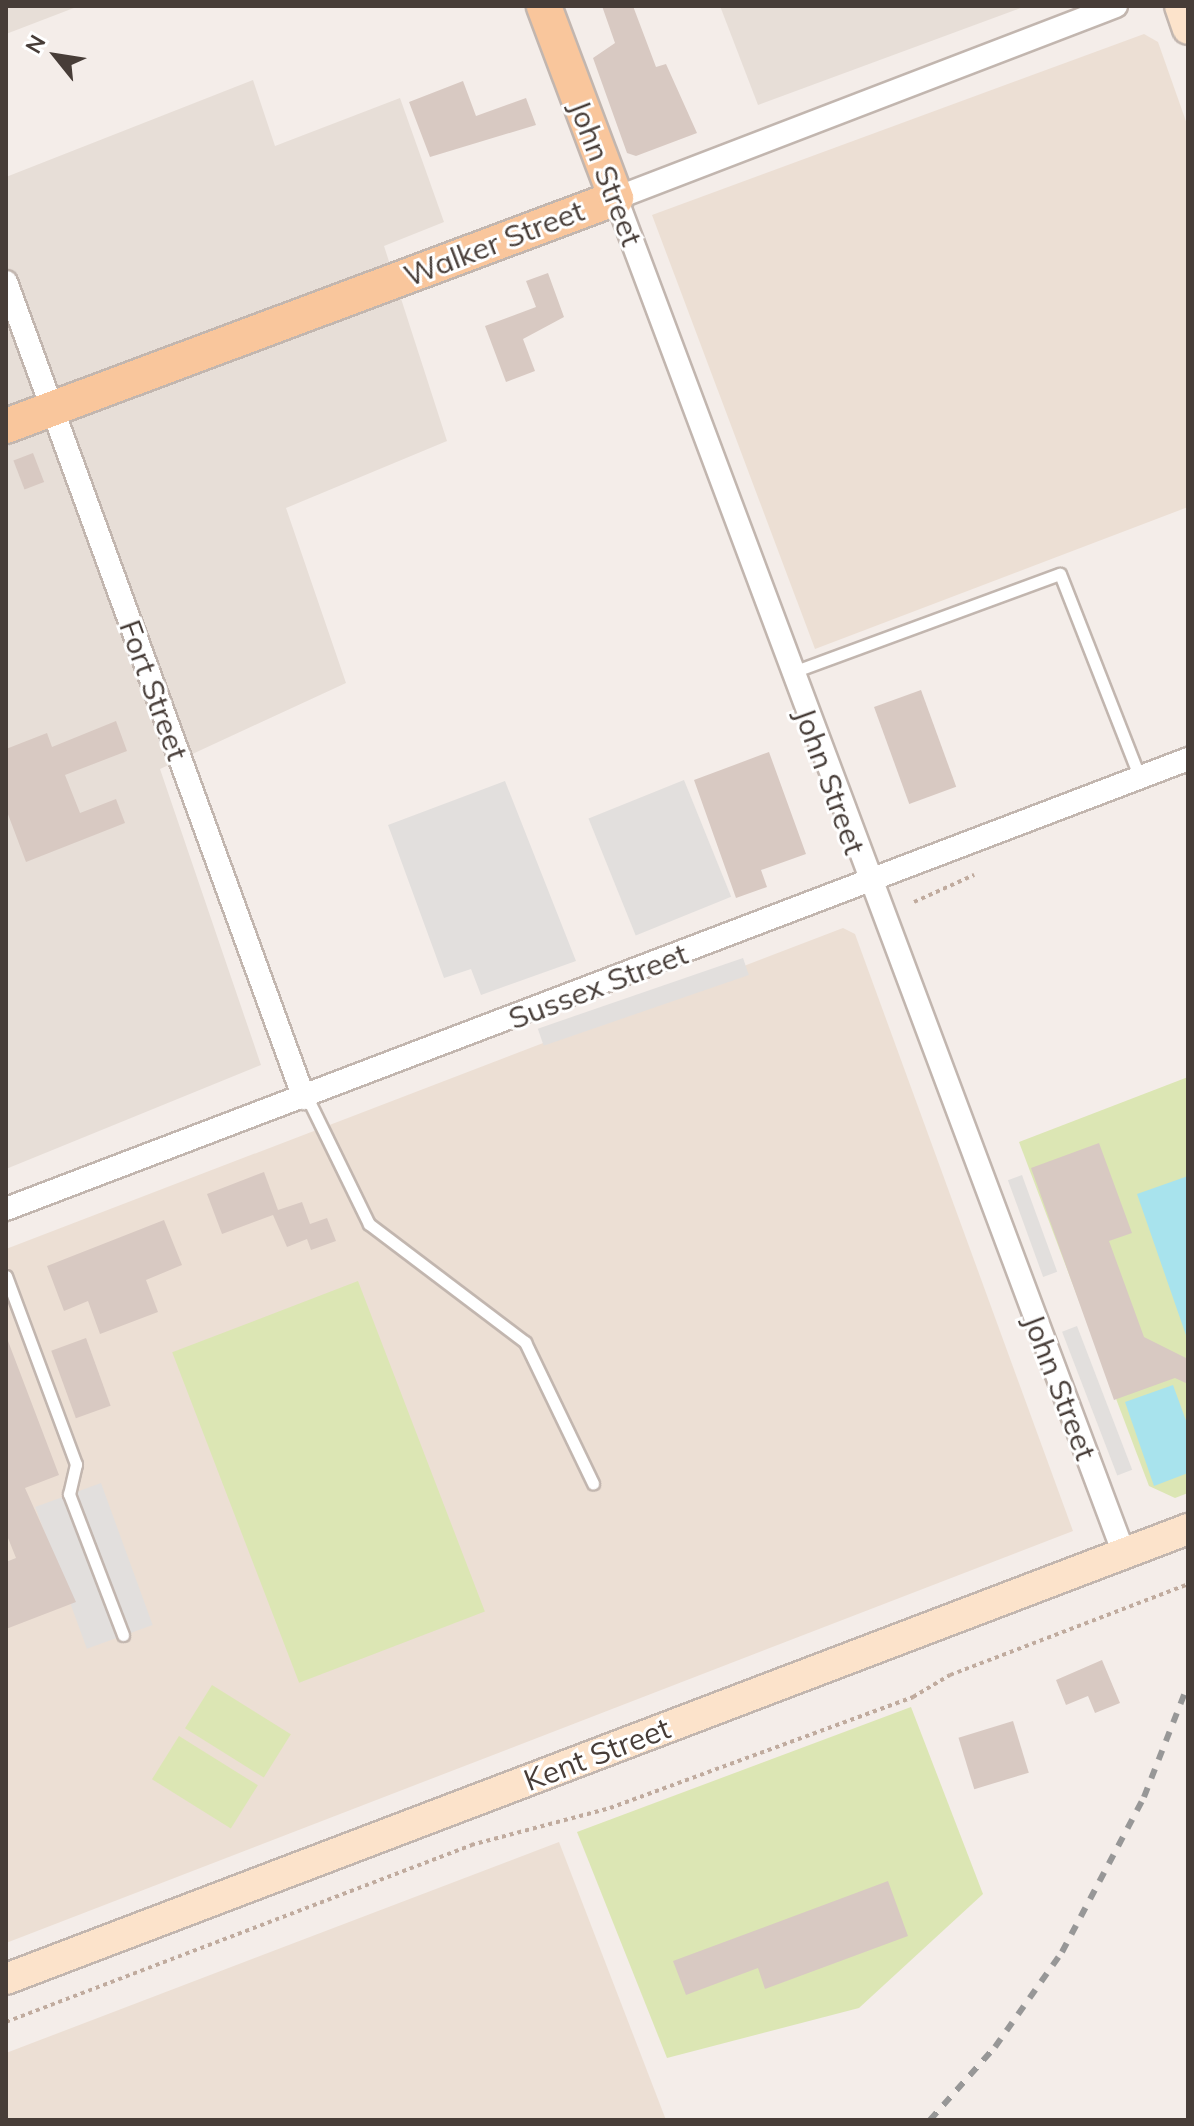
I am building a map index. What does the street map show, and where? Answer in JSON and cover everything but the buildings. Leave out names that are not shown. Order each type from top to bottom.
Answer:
[{"type":"main road","name":"John Street","points":[[544,6],[616,198]]},
{"type":"main road","points":[[1180,6],[1188,29]]},
{"type":"main road","name":"Walker Street","points":[[6,426],[616,198]]},
{"type":"main road","name":"Kent Street","points":[[6,1979],[1188,1529]]},
{"type":"street","name":"Walker Street","points":[[616,198],[1116,6]]},
{"type":"street","name":"John Street","points":[[616,198],[867,883],[1124,1554]]},
{"type":"street","name":"Fort Street","points":[[6,282],[306,1098]]},
{"type":"street","name":"Sussex Street","points":[[6,1209],[306,1098],[1188,759]]},
{"type":"lane","points":[[791,673],[1060,574],[1140,778]]},
{"type":"lane","points":[[306,1098],[369,1224],[525,1342],[593,1483]]},
{"type":"lane","points":[[6,1276],[76,1464],[69,1494],[123,1635]]},
{"type":"path","points":[[914,902],[974,875]]},
{"type":"path","points":[[6,2022],[471,1845],[610,1808],[913,1697],[950,1675],[1188,1584]]},
{"type":"shaded area","points":[[6,6],[79,6],[6,34]]},
{"type":"shaded area","points":[[720,6],[1026,6],[758,105]]},
{"type":"shaded area","points":[[1144,34],[1158,42],[1188,127],[1188,507],[815,649],[652,215]]},
{"type":"shaded area","points":[[253,80],[275,146],[400,98],[444,222],[384,246],[447,441],[286,508],[346,683],[160,769],[261,1065],[6,1169],[6,177]]},
{"type":"shaded area","points":[[684,780],[731,897],[636,935],[589,819]]},
{"type":"shaded area","points":[[505,781],[576,961],[481,995],[471,969],[444,978],[388,825]]},
{"type":"shaded area","points":[[843,928],[855,934],[1073,1531],[6,1943],[6,1249]]},
{"type":"shaded area","points":[[743,958],[749,975],[544,1046],[538,1029]]},
{"type":"shaded area","points":[[1022,1175],[1057,1272],[1043,1277],[1008,1180]]},
{"type":"shaded area","points":[[1077,1326],[1132,1470],[1117,1476],[1062,1332]]},
{"type":"shaded area","points":[[101,1483],[153,1625],[87,1649],[35,1507]]},
{"type":"shaded area","points":[[559,1842],[666,2120],[6,2120],[6,2053]]},
{"type":"green space","points":[[1188,1077],[1188,1493],[1175,1498],[1149,1486],[1019,1142]]},
{"type":"green space","points":[[358,1281],[485,1611],[299,1683],[172,1352]]},
{"type":"green space","points":[[212,1685],[291,1734],[264,1778],[185,1728]]},
{"type":"green space","points":[[911,1707],[983,1894],[859,2008],[667,2058],[577,1832]]},
{"type":"green space","points":[[179,1736],[258,1785],[231,1829],[152,1779]]},
{"type":"water","points":[[1188,1176],[1188,1341],[1137,1194]]},
{"type":"water","points":[[1173,1385],[1188,1426],[1188,1473],[1154,1486],[1125,1402]]},
{"type":"railway","points":[[930,2120],[995,2047],[1062,1952],[1144,1797],[1188,1685]]}]
